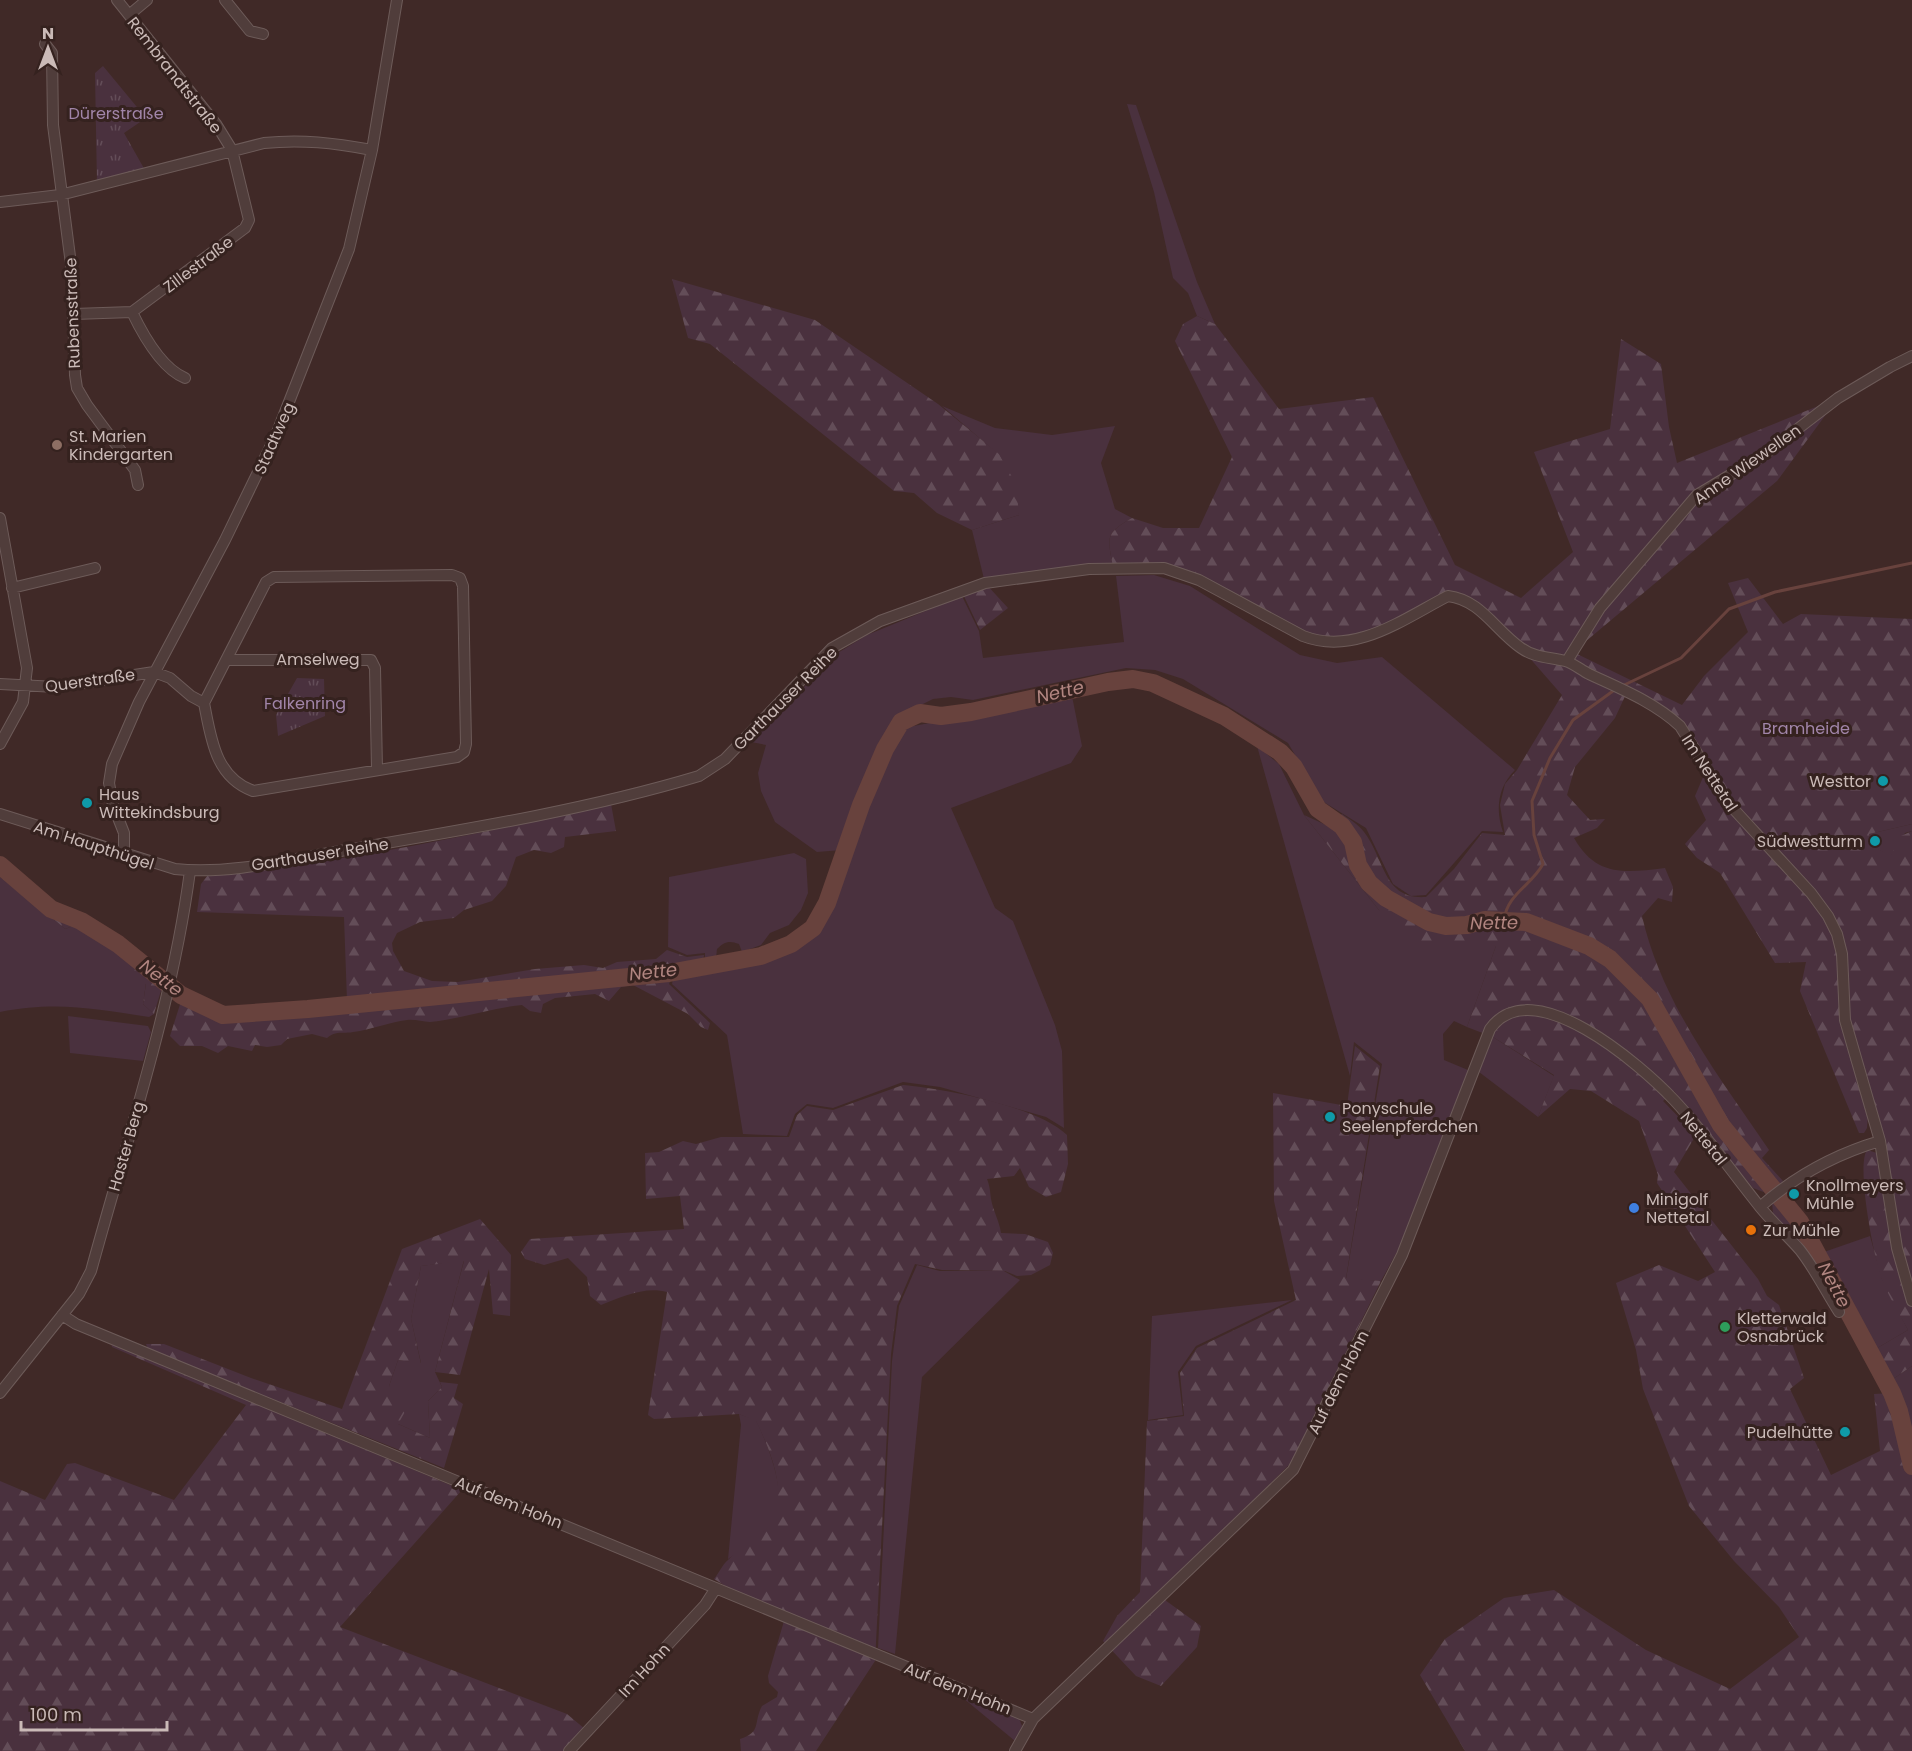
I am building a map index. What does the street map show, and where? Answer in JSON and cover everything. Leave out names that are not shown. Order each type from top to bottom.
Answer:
[{"type":"street","name":"Rembrandtstraße","points":[[117,0],[216,124],[232,150]]},
{"type":"street","points":[[129,15],[147,0]]},
{"type":"street","points":[[225,0],[250,31],[262,34]]},
{"type":"street","name":"Stadtweg","points":[[124,855],[124,833],[113,805],[109,783],[112,764],[154,672],[225,540],[285,416],[349,249],[372,150],[397,0]]},
{"type":"street","name":"Rubensstraße","points":[[45,44],[52,53],[53,125],[60,195],[69,249],[77,388],[135,470],[138,485]]},
{"type":"street","points":[[0,202],[60,195],[232,150],[294,140],[325,141],[372,150]]},
{"type":"street","name":"Zillestraße","points":[[132,312],[245,228],[249,220],[249,212],[232,150]]},
{"type":"street","points":[[74,314],[132,312],[139,327],[172,373],[185,378]]},
{"type":"street","name":"Anne Wiewellen","points":[[1567,661],[1600,608],[1697,495],[1764,454],[1838,398],[1912,356]]},
{"type":"street","points":[[0,518],[27,668],[23,702],[0,744]]},
{"type":"street","points":[[12,588],[94,568]]},
{"type":"street","name":"Garthauser Reihe","points":[[190,871],[260,864],[459,831],[699,776],[725,759],[832,648],[880,621],[970,587],[1006,579],[1089,569],[1164,568],[1199,579],[1303,636],[1318,642],[1334,643],[1348,642],[1375,634],[1448,596],[1459,598],[1480,610],[1522,649],[1542,658],[1567,661],[1583,671]]},
{"type":"street","points":[[154,672],[170,678],[190,696],[204,704],[223,770],[244,788],[264,790],[457,757],[464,752],[466,744],[463,586],[460,578],[452,575],[274,577],[266,582],[204,704]]},
{"type":"street","name":"Amselweg","points":[[228,660],[371,660],[375,668],[377,769]]},
{"type":"street","name":"Im Nettetal","points":[[1583,671],[1655,706],[1680,726],[1729,804],[1797,877],[1828,916],[1837,934],[1842,954],[1845,1020],[1880,1141],[1897,1248],[1912,1301]]},
{"type":"street","name":"Querstraße","points":[[0,684],[56,687],[154,672]]},
{"type":"street","name":"Am Haupthügel","points":[[0,814],[161,867],[190,871]]},
{"type":"street","name":"Haster Berg","points":[[0,1393],[79,1294],[91,1271],[166,1002],[190,871]]},
{"type":"street","name":"Auf dem Hohn","points":[[62,1315],[76,1324],[1033,1719],[1293,1470],[1402,1255],[1490,1029],[1507,1013],[1530,1010]]},
{"type":"street","name":"Nettetal","points":[[1530,1010],[1553,1015],[1587,1029],[1645,1072],[1674,1100],[1760,1207],[1800,1251],[1839,1312]]},
{"type":"street","points":[[1760,1207],[1781,1188],[1810,1171],[1880,1141]]},
{"type":"street","name":"Im Hohn","points":[[569,1751],[705,1605],[716,1588]]},
{"type":"street","points":[[1015,1751],[1033,1719]]},
{"type":"green space","name":"Dürerstraße","points":[[103,66],[146,118],[124,133],[146,172],[97,184],[95,73]]},
{"type":"green space","points":[[1127,104],[1136,105],[1197,282],[1215,324],[1197,316],[1188,293],[1173,278],[1154,192]]},
{"type":"green space","points":[[672,279],[815,320],[938,404],[999,454],[1016,484],[1019,515],[972,530],[937,513],[914,493],[894,491],[710,344],[688,338]]},
{"type":"green space","name":"Bramheide","points":[[1197,316],[1215,324],[1279,409],[1373,397],[1455,565],[1521,598],[1573,552],[1534,452],[1610,429],[1621,339],[1661,364],[1669,427],[1677,463],[1838,398],[1777,481],[1573,652],[1682,705],[1704,676],[1748,632],[1728,583],[1748,578],[1783,624],[1801,614],[1912,619],[1912,824],[1869,834],[1871,846],[1891,855],[1901,836],[1912,831],[1912,1366],[1890,1381],[1874,1350],[1908,1330],[1882,1280],[1867,1213],[1864,1159],[1867,1150],[1877,1153],[1885,1141],[1878,1113],[1868,1115],[1867,1128],[1864,1133],[1859,1133],[1800,991],[1806,962],[1775,963],[1720,873],[1697,858],[1685,844],[1706,820],[1695,796],[1707,768],[1680,726],[1627,692],[1615,718],[1575,767],[1567,795],[1590,820],[1605,819],[1597,828],[1574,838],[1592,860],[1613,870],[1637,871],[1665,868],[1673,887],[1672,902],[1658,898],[1642,916],[1651,948],[1663,979],[1694,1038],[1769,1150],[1762,1158],[1783,1181],[1769,1194],[1753,1188],[1674,1091],[1663,1101],[1696,1135],[1674,1172],[1758,1279],[1767,1296],[1779,1305],[1804,1378],[1790,1389],[1831,1475],[1880,1451],[1874,1394],[1892,1393],[1899,1411],[1912,1466],[1912,1751],[1465,1751],[1420,1675],[1445,1639],[1504,1598],[1554,1590],[1646,1650],[1730,1689],[1799,1637],[1779,1607],[1734,1561],[1689,1506],[1643,1389],[1636,1350],[1616,1283],[1659,1265],[1698,1281],[1715,1272],[1657,1183],[1658,1175],[1639,1121],[1591,1091],[1570,1089],[1538,1117],[1554,1075],[1493,1037],[1467,1027],[1496,946],[1415,941],[1379,910],[1304,815],[1326,825],[1342,814],[1364,832],[1393,885],[1401,892],[1412,896],[1426,897],[1454,869],[1482,833],[1505,835],[1500,805],[1505,784],[1517,770],[1562,695],[1520,647],[1480,610],[1448,596],[1375,634],[1318,642],[1183,572],[1113,567],[1110,538],[1117,528],[1132,518],[1163,528],[1199,528],[1232,457],[1175,341],[1183,324]]},
{"type":"green space","points":[[942,406],[995,428],[1052,435],[1115,426],[1101,463],[1115,509],[1132,518],[1117,528],[1110,538],[1113,567],[985,583],[972,530],[1019,515],[998,454]]},
{"type":"green space","points":[[1154,575],[1190,586],[1300,655],[1337,663],[1382,657],[1515,770],[1505,784],[1500,799],[1499,815],[1503,832],[1482,831],[1426,895],[1411,896],[1393,884],[1366,828],[1322,801],[1288,743],[1183,679],[1155,670],[1126,668],[973,700],[951,697],[933,699],[895,718],[856,805],[842,850],[817,852],[775,822],[761,791],[758,773],[766,745],[751,742],[836,654],[867,635],[962,596],[979,631],[983,658],[1124,642],[1116,576]]},
{"type":"green space","points":[[985,583],[1008,608],[980,630],[961,590]]},
{"type":"green space","name":"Falkenring","points":[[297,678],[324,679],[325,716],[278,736],[276,715]]},
{"type":"green space","points":[[1072,696],[1082,746],[1071,763],[951,808],[995,908],[1013,921],[1055,1025],[1062,1051],[1064,1128],[1046,1117],[940,1087],[903,1082],[833,1108],[807,1104],[795,1114],[787,1136],[743,1134],[727,1035],[672,984],[673,979],[760,962],[777,956],[811,932],[824,916],[896,735],[903,728]]},
{"type":"green space","points":[[1257,746],[1279,764],[1304,815],[1379,910],[1496,946],[1467,1027],[1454,1021],[1443,1034],[1444,1060],[1468,1070],[1398,1250],[1381,1281],[1346,1279],[1382,1064],[1354,1042],[1350,1076]]},
{"type":"green space","points":[[611,804],[616,831],[565,837],[564,847],[551,853],[534,850],[516,857],[506,886],[492,901],[464,910],[454,918],[420,922],[397,933],[392,943],[393,951],[404,971],[432,981],[458,982],[535,969],[584,965],[603,968],[617,962],[656,959],[667,950],[687,957],[704,955],[703,961],[671,979],[669,984],[710,1023],[708,1030],[701,1027],[688,1014],[633,985],[621,987],[609,1001],[595,994],[555,998],[543,1004],[541,1013],[530,1011],[522,1005],[442,1021],[407,1020],[360,1031],[336,1033],[327,1038],[312,1034],[287,1039],[281,1045],[267,1047],[255,1045],[252,1051],[228,1046],[218,1053],[202,1046],[180,1046],[170,1036],[184,992],[224,1011],[306,1006],[347,1000],[344,917],[197,912],[201,884],[208,875],[360,855]]},
{"type":"green space","points":[[1912,824],[1912,831],[1905,833],[1891,856],[1871,846],[1869,834]]},
{"type":"green space","points":[[794,853],[806,859],[808,893],[801,910],[789,925],[770,933],[761,945],[742,952],[739,944],[724,943],[717,949],[716,958],[705,960],[705,953],[687,955],[668,947],[669,877]]},
{"type":"green space","points":[[0,859],[54,905],[74,912],[112,936],[165,977],[154,1014],[143,1004],[146,984],[132,977],[131,962],[78,924],[65,929],[0,877]]},
{"type":"green space","points":[[0,877],[65,929],[78,924],[131,962],[146,983],[143,1004],[154,1014],[149,1017],[93,1009],[58,1007],[0,1012]]},
{"type":"green space","points":[[68,1016],[148,1026],[151,1032],[143,1061],[70,1053]]},
{"type":"green space","points":[[1493,1037],[1554,1076],[1538,1117],[1479,1072]]},
{"type":"green space","points":[[1355,1046],[1380,1066],[1346,1278],[1381,1281],[1291,1463],[1158,1595],[1201,1626],[1197,1647],[1161,1686],[1136,1676],[1103,1641],[1117,1616],[1140,1592],[1147,1421],[1184,1416],[1180,1373],[1197,1348],[1296,1300],[1274,1201],[1273,1093],[1347,1106]]},
{"type":"green space","points":[[903,1085],[942,1090],[1013,1107],[1053,1125],[1067,1135],[1068,1164],[1061,1192],[1046,1197],[1029,1187],[1020,1168],[1014,1176],[987,1179],[1001,1233],[1025,1234],[1048,1242],[1053,1253],[1050,1265],[1031,1275],[1017,1276],[1005,1271],[942,1270],[915,1264],[897,1306],[891,1354],[875,1661],[816,1751],[741,1751],[740,1739],[754,1730],[762,1706],[777,1697],[778,1692],[769,1683],[768,1676],[784,1621],[714,1579],[732,1556],[761,1534],[771,1522],[776,1509],[777,1479],[762,1434],[756,1421],[739,1414],[654,1419],[648,1415],[667,1292],[642,1291],[601,1305],[590,1296],[587,1277],[568,1258],[544,1265],[525,1259],[521,1252],[530,1239],[684,1229],[680,1196],[646,1199],[645,1153],[659,1152],[683,1141],[696,1144],[721,1137],[789,1137],[797,1115],[807,1106],[833,1110]]},
{"type":"green space","points":[[1775,1200],[1797,1224],[1885,1385],[1882,1387],[1803,1248],[1773,1213],[1772,1203]]},
{"type":"green space","points":[[480,1219],[511,1255],[510,1316],[493,1314],[489,1269],[460,1375],[435,1372],[464,1261],[421,1266],[411,1319],[421,1364],[398,1360],[389,1386],[399,1394],[406,1410],[398,1424],[430,1438],[428,1401],[442,1387],[440,1382],[458,1384],[454,1398],[463,1404],[444,1468],[148,1349],[146,1344],[164,1344],[251,1378],[342,1409],[402,1249]]},
{"type":"green space","points":[[1870,1236],[1882,1279],[1908,1330],[1874,1350],[1821,1253]]},
{"type":"green space","points":[[464,1260],[435,1372],[442,1387],[428,1401],[430,1438],[398,1424],[389,1386],[398,1360],[421,1363],[411,1319],[421,1266]]},
{"type":"green space","points":[[917,1265],[940,1271],[1004,1271],[1020,1280],[922,1377],[895,1654],[878,1648],[892,1361],[899,1306]]},
{"type":"green space","points":[[1292,1300],[1196,1346],[1178,1372],[1183,1415],[1148,1420],[1152,1316]]},
{"type":"green space","points":[[111,1343],[462,1490],[340,1627],[567,1714],[585,1729],[564,1751],[0,1751],[0,1481],[45,1500],[67,1464],[75,1463],[174,1500],[246,1405],[112,1347]]},
{"type":"green space","points":[[1912,1366],[1912,1466],[1896,1392],[1890,1381]]},
{"type":"green space","points":[[739,1414],[756,1420],[775,1469],[779,1497],[778,1509],[770,1525],[753,1542],[728,1559],[741,1425]]},
{"type":"green space","points":[[957,1693],[1019,1718],[1022,1726],[1015,1741]]},
{"type":"waterway","points":[[1622,686],[1681,658],[1729,609],[1775,592],[1912,563]]},
{"type":"waterway","name":"Nette","points":[[0,865],[51,909],[81,921],[118,944],[181,995],[223,1015],[308,1009],[669,973],[761,956],[791,944],[813,928],[827,903],[861,805],[885,749],[901,722],[920,713],[941,716],[971,712],[1108,682],[1133,679],[1153,683],[1224,716],[1280,752],[1294,767],[1318,809],[1342,826],[1353,842],[1358,865],[1369,883],[1386,898],[1429,922],[1446,926],[1467,925],[1485,920],[1526,922],[1589,946],[1610,959],[1650,999],[1721,1125],[1800,1222],[1892,1393],[1899,1411],[1912,1466]]},
{"type":"waterway","points":[[1504,920],[1510,903],[1543,864],[1534,835],[1532,801],[1550,758],[1573,720],[1613,691]]},
{"type":"place","name":"St. Marien Kindergarten","points":[[57,445]]},
{"type":"place","name":"Westtor","points":[[1883,781]]},
{"type":"place","name":"Haus Wittekindsburg","points":[[87,803]]},
{"type":"place","name":"Südwestturm","points":[[1875,841]]},
{"type":"place","name":"Ponyschule Seelenpferdchen","points":[[1330,1117]]},
{"type":"place","name":"Knollmeyers Mühle","points":[[1794,1194]]},
{"type":"place","name":"Minigolf Nettetal","points":[[1634,1208]]},
{"type":"place","name":"Zur Mühle","points":[[1751,1230]]},
{"type":"place","name":"Kletterwald Osnabrück","points":[[1725,1327]]},
{"type":"place","name":"Pudelhütte","points":[[1845,1432]]}]
